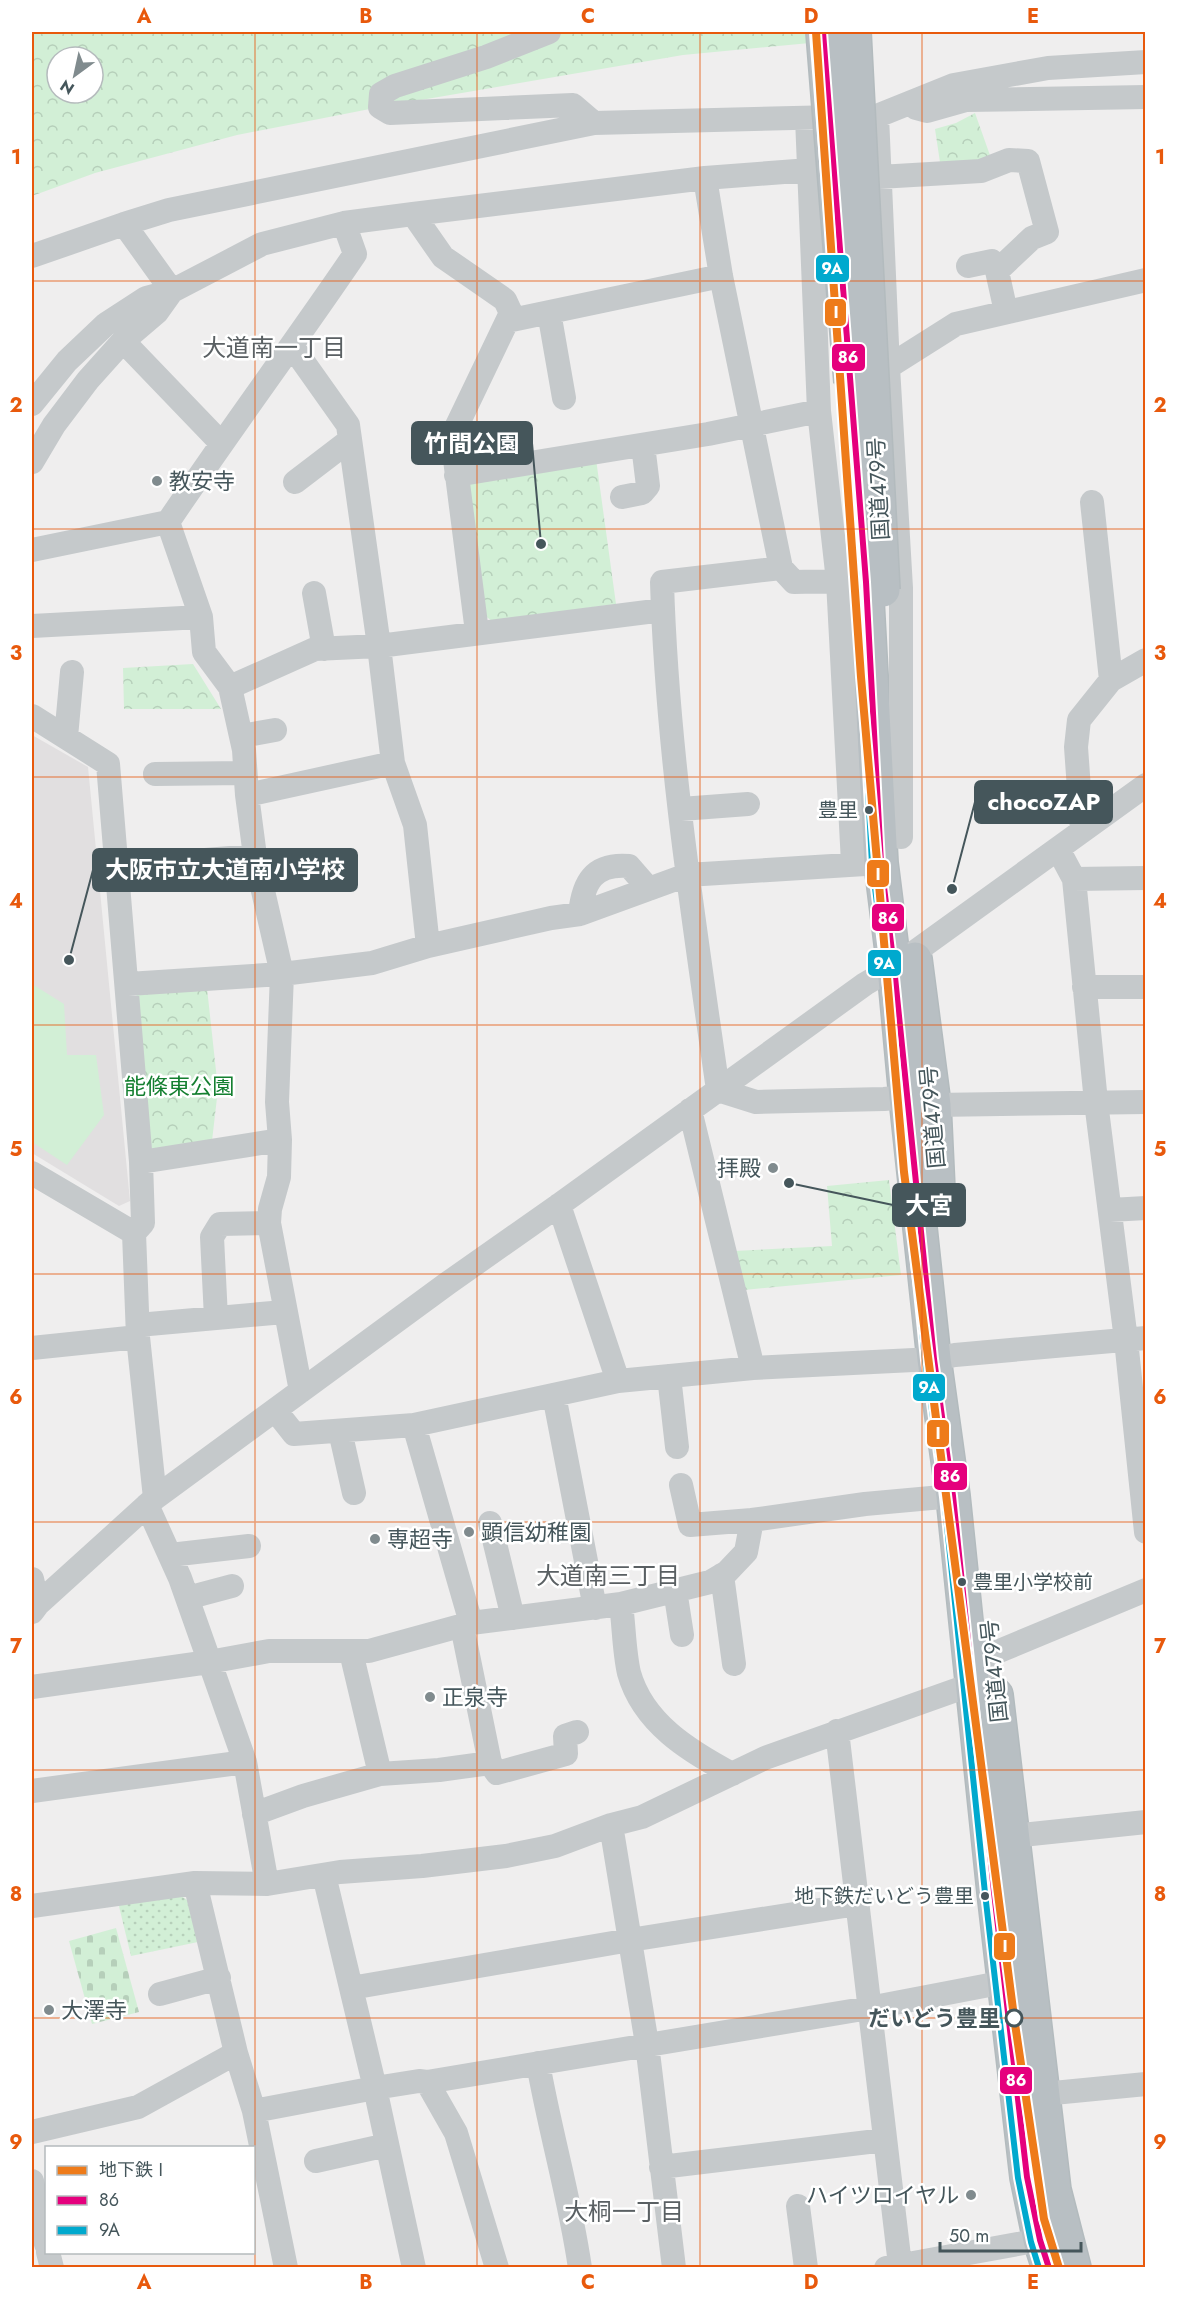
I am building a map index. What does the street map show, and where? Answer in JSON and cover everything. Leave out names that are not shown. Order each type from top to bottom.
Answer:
[{"type":"highway","name":"国道479号","points":[[823,32],[863,584],[901,837],[904,959]]},
{"type":"highway","name":"国道479号","points":[[854,32],[863,584]]},
{"type":"highway","points":[[863,584],[867,863],[904,959],[945,1357]]},
{"type":"highway","name":"国道479号","points":[[945,1357],[953,1496],[1005,1982],[1027,2177],[1044,2254]]},
{"type":"highway","name":"国道479号","points":[[945,1357],[974,1496],[1054,2190],[1074,2268]]},
{"type":"street","points":[[549,32],[486,57],[395,86],[381,94],[380,107],[390,113],[573,105],[594,123]]},
{"type":"street","points":[[32,256],[124,224],[209,201],[594,123],[877,116],[954,85],[1048,68],[1146,62]]},
{"type":"street","points":[[906,104],[927,111],[966,100],[1146,97]]},
{"type":"street","points":[[877,116],[901,588],[901,837]]},
{"type":"street","points":[[705,178],[721,276],[781,568],[794,582],[863,584],[819,411],[807,118]]},
{"type":"street","points":[[32,404],[67,361],[106,324],[146,298],[172,291],[262,244],[344,223],[705,178],[810,170],[981,171],[1009,160],[1028,161],[1047,232],[1032,238],[997,271]]},
{"type":"street","points":[[413,214],[443,257],[505,300],[511,313],[452,436],[477,632]]},
{"type":"street","points":[[32,550],[168,522],[355,254],[344,223]]},
{"type":"street","points":[[124,224],[172,291]]},
{"type":"street","points":[[968,266],[992,261],[997,271],[1006,312]]},
{"type":"street","points":[[507,321],[721,276]]},
{"type":"street","points":[[888,367],[956,324],[1146,280]]},
{"type":"street","points":[[32,462],[54,425],[88,380],[123,341],[157,312],[172,291]]},
{"type":"street","points":[[549,312],[564,398]]},
{"type":"street","points":[[123,341],[221,443]]},
{"type":"street","points":[[292,346],[348,425],[393,763],[415,825],[428,945]]},
{"type":"street","points":[[456,475],[643,446],[819,411]]},
{"type":"street","points":[[295,482],[350,440]]},
{"type":"street","points":[[622,497],[642,493],[648,486],[643,446]]},
{"type":"street","points":[[1092,502],[1111,680]]},
{"type":"street","points":[[168,522],[201,617],[204,652],[230,687],[241,736],[255,856],[282,974],[277,1102],[280,1140],[279,1178],[270,1209],[269,1223],[284,1312],[301,1391]]},
{"type":"street","points":[[718,1090],[687,874],[662,582],[781,568]]},
{"type":"street","points":[[314,593],[324,649]]},
{"type":"street","points":[[230,687],[315,649],[379,646],[663,610]]},
{"type":"street","points":[[32,626],[201,617]]},
{"type":"street","points":[[1082,831],[1076,747],[1079,720],[1111,680],[1146,660]]},
{"type":"street","points":[[66,737],[72,672]]},
{"type":"street","points":[[32,716],[108,764],[141,1162],[143,1223],[134,1233],[138,1331],[151,1501],[245,1762],[267,1884]]},
{"type":"street","points":[[241,736],[275,730]]},
{"type":"street","points":[[155,774],[246,784],[393,763]]},
{"type":"street","points":[[35,1608],[151,1501],[448,1283],[1146,785]]},
{"type":"street","points":[[681,809],[748,804]]},
{"type":"street","points":[[1058,849],[1074,879],[1096,1102],[1110,1210],[1136,1339],[1146,1532]]},
{"type":"street","points":[[118,867],[255,856]]},
{"type":"street","points":[[128,984],[282,974],[372,963],[428,945],[551,918],[580,914],[687,874],[867,863]]},
{"type":"street","points":[[580,914],[582,893],[590,878],[615,865],[629,866],[649,889]]},
{"type":"street","points":[[1074,879],[1146,878]]},
{"type":"street","points":[[1084,987],[1146,987]]},
{"type":"street","points":[[718,1090],[756,1101],[884,1099],[1146,1102]]},
{"type":"street","points":[[690,1110],[753,1368]]},
{"type":"street","points":[[141,1162],[280,1140]]},
{"type":"street","points":[[32,1173],[134,1233]]},
{"type":"street","points":[[559,1205],[618,1381]]},
{"type":"street","points":[[1110,1210],[1146,1208]]},
{"type":"street","points":[[216,1318],[212,1237],[220,1224],[269,1223]]},
{"type":"street","points":[[32,1348],[216,1318],[284,1312]]},
{"type":"street","points":[[275,1410],[294,1434],[414,1425],[618,1381],[753,1368],[945,1357],[1136,1339]]},
{"type":"street","points":[[669,1376],[677,1447]]},
{"type":"street","points":[[554,1395],[595,1608]]},
{"type":"street","points":[[414,1425],[467,1625],[490,1763],[497,1773],[566,1754],[565,1736],[577,1732]]},
{"type":"street","points":[[340,1431],[354,1493]]},
{"type":"street","points":[[681,1485],[690,1525],[752,1520],[865,1504],[953,1496]]},
{"type":"street","points":[[32,1687],[209,1662],[269,1651],[369,1651],[467,1625],[621,1604],[710,1582],[722,1575],[746,1551],[752,1520]]},
{"type":"street","points":[[490,1523],[513,1618]]},
{"type":"street","points":[[170,1555],[249,1546]]},
{"type":"street","points":[[722,1575],[734,1664]]},
{"type":"street","points":[[32,1578],[35,1608]]},
{"type":"street","points":[[187,1599],[232,1586]]},
{"type":"street","points":[[675,1590],[682,1635]]},
{"type":"street","points":[[32,1906],[195,1883],[267,1884],[324,1875],[506,1856],[555,1846],[611,1825],[642,1817],[765,1758],[973,1684],[992,1654],[1146,1590]]},
{"type":"street","points":[[621,1604],[629,1672],[640,1702],[659,1726],[705,1759],[732,1774]]},
{"type":"street","points":[[351,1652],[380,1774]]},
{"type":"street","points":[[837,1731],[885,2140],[893,2266],[1044,2254]]},
{"type":"street","points":[[32,1791],[245,1762]]},
{"type":"street","points":[[254,1814],[303,1796],[380,1774],[439,1770],[490,1763]]},
{"type":"street","points":[[1012,1836],[1146,1822]]},
{"type":"street","points":[[611,1825],[647,2044],[674,2268]]},
{"type":"street","points":[[324,1875],[375,2088],[414,2268]]},
{"type":"street","points":[[195,1883],[236,2053],[254,2111],[286,2268]]},
{"type":"street","points":[[351,1988],[857,1904]]},
{"type":"street","points":[[160,1994],[219,1978]]},
{"type":"street","points":[[254,2111],[375,2088],[419,2081],[427,2082],[869,2008],[1005,1982]]},
{"type":"street","points":[[32,2132],[138,2107],[236,2053]]},
{"type":"street","points":[[538,2063],[547,2112],[572,2214],[580,2268]]},
{"type":"street","points":[[427,2082],[456,2133],[497,2268]]},
{"type":"street","points":[[1042,2094],[1146,2084]]},
{"type":"street","points":[[661,2167],[885,2140]]},
{"type":"street","points":[[316,2162],[387,2145]]},
{"type":"street","points":[[32,2181],[45,2240]]},
{"type":"street","points":[[798,2206],[806,2268]]},
{"type":"shaded area","points":[[32,735],[88,767],[130,1201],[119,1206],[32,1153]]},
{"type":"green space","points":[[32,32],[856,32],[810,43],[683,55],[380,107],[237,135],[95,173],[32,196]]},
{"type":"green space","points":[[975,113],[992,161],[941,169],[935,129],[956,123]]},
{"type":"green space","points":[[596,459],[616,604],[492,621],[484,615],[466,484]]},
{"type":"green space","points":[[193,664],[221,709],[124,709],[123,668]]},
{"type":"green space","points":[[32,984],[64,1004],[67,1055],[96,1055],[104,1115],[67,1165],[32,1142]]},
{"type":"green space","name":"能條東公園","points":[[207,988],[218,1089],[212,1141],[152,1153],[134,998],[141,991]]},
{"type":"green space","points":[[889,1180],[901,1275],[744,1290],[734,1251],[832,1246],[827,1186]]},
{"type":"green space","points":[[178,1894],[190,1902],[198,1942],[131,1956],[117,1898]]},
{"type":"green space","points":[[116,1928],[139,2012],[92,2024],[69,1941]]},
{"type":"metro line","name":"I","points":[[816,32],[861,677],[904,1172],[1014,2017],[1044,2219],[1059,2268]]},
{"type":"transit line","name":"86","points":[[823,32],[866,582],[881,863],[894,967],[934,1359],[953,1496],[994,1892],[1027,2177],[1040,2240],[1049,2268]]},
{"type":"transit line","name":"9A","points":[[814,33],[857,583],[872,864],[885,968],[925,1360],[944,1497],[985,1893],[1018,2178],[1031,2242],[1039,2268]]},
{"type":"place","name":"教安寺","points":[[157,481]]},
{"type":"place","name":"竹間公園","points":[[541,544]]},
{"type":"place","name":"豊里","points":[[869,810]]},
{"type":"place","name":"chocoZAP","points":[[952,889]]},
{"type":"place","name":"大阪市立大道南小学校","points":[[69,960]]},
{"type":"place","name":"拝殿","points":[[773,1168]]},
{"type":"place","name":"大宮","points":[[789,1183]]},
{"type":"place","name":"顕信幼稚園","points":[[469,1532]]},
{"type":"place","name":"専超寺","points":[[375,1539]]},
{"type":"place","name":"豊里小学校前","points":[[962,1582]]},
{"type":"place","name":"正泉寺","points":[[430,1697]]},
{"type":"place","name":"地下鉄だいどう豊里","points":[[985,1896]]},
{"type":"place","name":"大澤寺","points":[[49,2010]]},
{"type":"place","name":"だいどう豊里","points":[[1014,2018]]},
{"type":"place","name":"ハイツロイヤル","points":[[971,2195]]},
{"type":"district","name":"大道南一丁目","points":[[274,347]]},
{"type":"district","name":"大道南三丁目","points":[[608,1575]]},
{"type":"district","name":"大桐一丁目","points":[[624,2211]]}]
